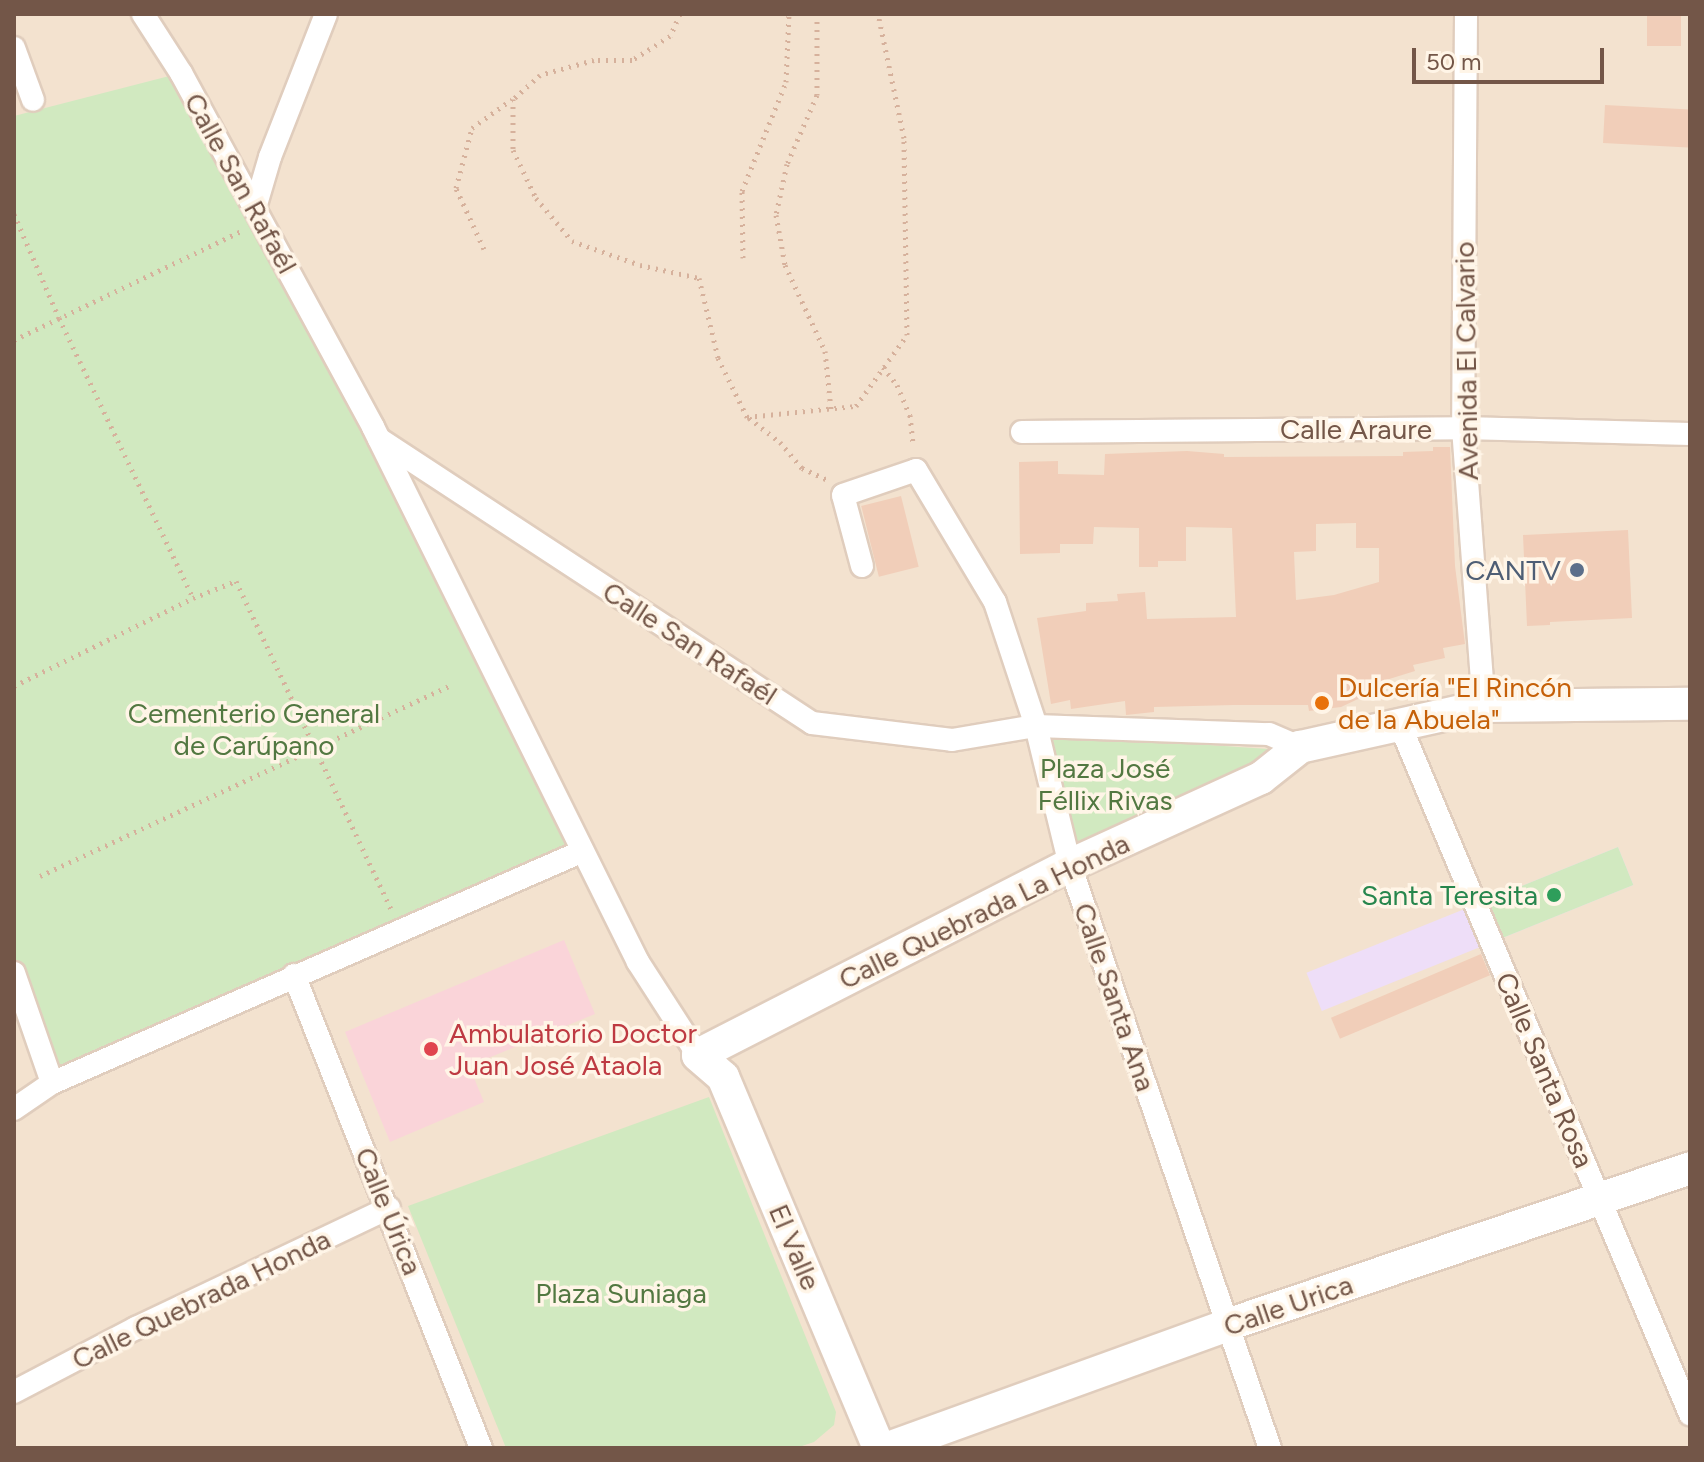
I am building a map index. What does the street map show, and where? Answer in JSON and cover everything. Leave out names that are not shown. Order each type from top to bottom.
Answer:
[{"type":"main road","name":"Calle Quebrada La Honda","points":[[698,1055],[1070,865],[1261,778],[1300,747],[1484,706],[1690,704]]},
{"type":"main road","name":"El Valle","points":[[698,1055],[723,1077],[879,1448]]},
{"type":"main road","name":"Calle Urica","points":[[888,1448],[1227,1325],[1690,1168]]},
{"type":"street","name":"Calle San Rafaél","points":[[143,14],[181,73],[379,439],[638,962],[698,1055]]},
{"type":"street","points":[[259,215],[270,157],[326,14]]},
{"type":"street","name":"Avenida El Calvario","points":[[1466,14],[1463,428],[1484,706]]},
{"type":"street","points":[[14,48],[33,100]]},
{"type":"street","name":"Calle Araure","points":[[1022,432],[1463,428],[1690,434]]},
{"type":"street","name":"Calle San Rafaél","points":[[379,439],[812,723],[952,740],[1036,726]]},
{"type":"street","name":"Calle Santa Ana","points":[[862,566],[843,495],[916,470],[995,602],[1036,726],[1070,865],[1270,1448]]},
{"type":"street","name":"Calle Santa Rosa","points":[[1400,725],[1690,1414]]},
{"type":"street","points":[[1036,726],[1269,734],[1300,747]]},
{"type":"street","points":[[14,1109],[52,1083],[583,851]]},
{"type":"street","points":[[14,973],[52,1083]]},
{"type":"street","name":"Calle Úrica","points":[[294,975],[389,1208],[481,1448]]},
{"type":"street","name":"Calle Quebrada Honda","points":[[14,1392],[136,1328],[389,1208]]},
{"type":"path","points":[[484,249],[456,188],[472,128],[540,75],[594,60],[632,60],[670,36],[680,14]]},
{"type":"path","points":[[743,258],[742,191],[786,82],[789,14]]},
{"type":"path","points":[[817,14],[817,95],[787,164],[776,215],[785,265],[825,351],[831,409]]},
{"type":"path","points":[[747,417],[856,406],[907,335],[904,138],[878,14]]},
{"type":"path","points":[[513,99],[513,150],[536,198],[572,241],[640,265],[699,278],[718,358],[747,417],[780,442],[802,468],[830,481],[842,478]]},
{"type":"path","points":[[14,214],[59,318],[193,598]]},
{"type":"path","points":[[14,340],[259,215]]},
{"type":"path","points":[[883,367],[897,385],[910,415],[915,445],[906,453]]},
{"type":"path","points":[[14,686],[193,598],[236,581],[401,929]]},
{"type":"path","points":[[40,876],[452,685]]},
{"type":"shaded area","points":[[14,14],[1690,14],[1690,1448],[14,1448]]},
{"type":"shaded area","name":"Santa Teresita","points":[[1618,847],[1633,885],[1322,1011],[1306,973]]},
{"type":"shaded area","name":"Ambulatorio Doctor Juan José Ataola","points":[[564,940],[595,1014],[469,1066],[484,1102],[390,1142],[345,1032]]},
{"type":"green space","name":"Cementerio General de Carúpano","points":[[181,73],[583,851],[52,1083],[14,973],[14,116]]},
{"type":"green space","name":"Plaza José Féllix Rivas","points":[[1046,734],[1284,750],[1073,851]]},
{"type":"green space","name":"Santa Teresita","points":[[1618,847],[1633,885],[1491,943],[1475,905]]},
{"type":"green space","name":"Plaza Suniaga","points":[[709,1097],[836,1412],[834,1425],[814,1442],[796,1448],[506,1448],[408,1206]]},
{"type":"building","points":[[1647,14],[1681,14],[1681,46],[1647,46]]},
{"type":"building","points":[[1605,105],[1690,109],[1688,147],[1603,143]]},
{"type":"building","points":[[1433,447],[1450,447],[1455,566],[1465,644],[1443,648],[1445,658],[1413,665],[1415,671],[1370,685],[1373,692],[1341,707],[1309,711],[1308,705],[1234,705],[1154,707],[1154,712],[1126,715],[1125,701],[1071,709],[1070,700],[1051,704],[1037,618],[1086,611],[1086,603],[1118,601],[1117,594],[1145,592],[1147,619],[1236,617],[1232,528],[1186,527],[1186,561],[1158,561],[1158,567],[1139,567],[1139,528],[1094,527],[1093,544],[1060,544],[1060,553],[1020,554],[1019,462],[1058,461],[1058,474],[1104,475],[1105,454],[1187,451],[1224,454],[1224,457],[1403,456],[1403,452],[1433,451]],"holes":[[[1356,523],[1356,548],[1379,548],[1379,582],[1334,595],[1296,600],[1294,552],[1316,551],[1316,524]]]},
{"type":"building","points":[[901,496],[919,567],[879,577],[861,506]]},
{"type":"building","name":"CANTV","points":[[1628,530],[1632,618],[1527,626],[1523,535]]},
{"type":"building","points":[[1481,954],[1490,975],[1340,1039],[1331,1018]]},
{"type":"place","name":"CANTV","points":[[1577,570]]},
{"type":"place","name":"Dulcería \"El Rincón de la Abuela\"","points":[[1322,703]]},
{"type":"place","name":"Santa Teresita","points":[[1554,895]]},
{"type":"place","name":"Ambulatorio Doctor Juan José Ataola","points":[[431,1049]]}]
